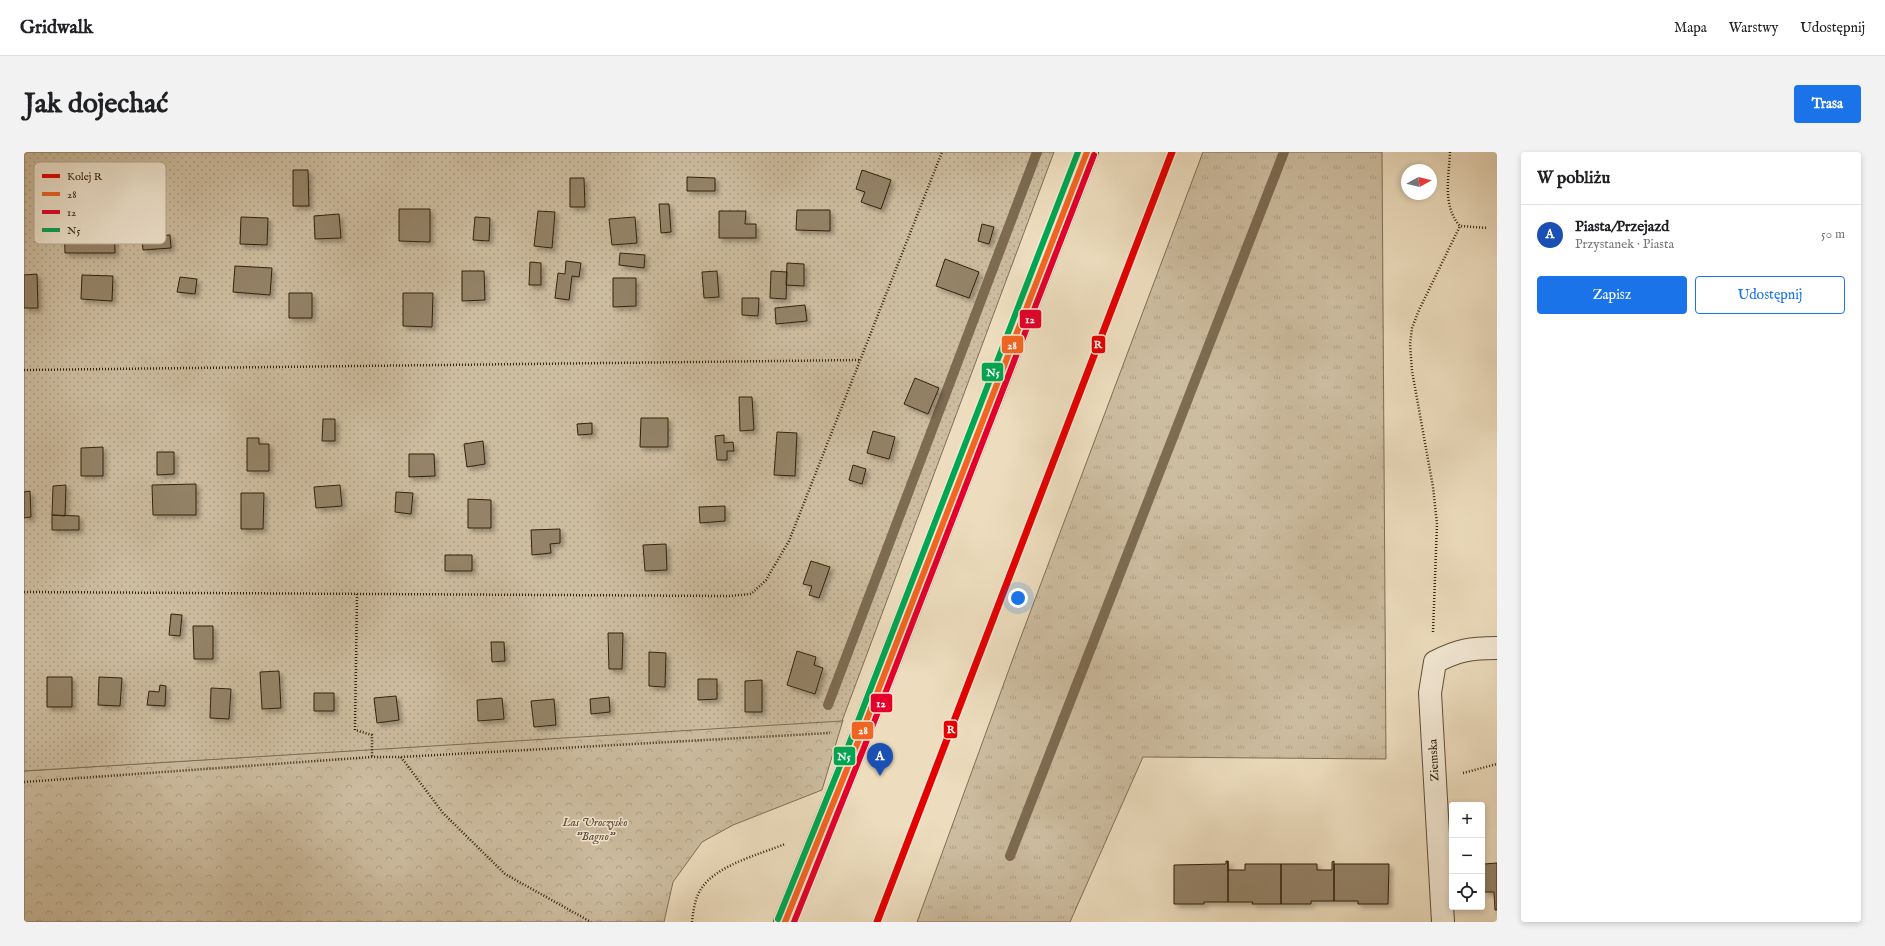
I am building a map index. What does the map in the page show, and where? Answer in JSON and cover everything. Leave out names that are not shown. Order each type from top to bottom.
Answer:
[{"type":"street","points":[[786,922],[862,732],[1088,152]]},
{"type":"street","points":[[1435,662],[1454,652],[1483,648],[1497,648]]},
{"type":"street","name":"Ziemska","points":[[1435,662],[1430,693],[1442,922]]},
{"type":"path","points":[[24,592],[729,596],[751,594],[766,580],[789,540],[942,152]]},
{"type":"path","points":[[1450,152],[1448,188],[1450,208],[1454,220],[1460,226],[1488,228]]},
{"type":"path","points":[[1435,662],[1433,620],[1437,524],[1412,371],[1410,344],[1412,328],[1419,310],[1460,226]]},
{"type":"path","points":[[24,370],[860,360]]},
{"type":"path","points":[[357,594],[355,730],[372,735],[372,757]]},
{"type":"path","points":[[24,782],[372,757],[401,757],[862,732]]},
{"type":"path","points":[[401,757],[443,813],[505,874],[591,922]]},
{"type":"path","points":[[1460,774],[1497,764]]},
{"type":"path","points":[[692,922],[693,911],[701,889],[714,876],[733,864],[823,829]]},
{"type":"green space","points":[[24,152],[1054,152],[842,721],[24,771]]},
{"type":"green space","points":[[1203,152],[1382,152],[1386,759],[1143,757],[1070,922],[917,922],[1019,642]]},
{"type":"green space","name":"Las Uroczysko \"Bagno\"","points":[[843,720],[822,790],[733,825],[702,842],[673,882],[664,922],[24,922],[24,771]]},
{"type":"building","points":[[293,170],[308,170],[309,206],[293,206]]},
{"type":"building","points":[[862,170],[891,180],[881,209],[861,202],[865,192],[856,189]]},
{"type":"building","points":[[687,177],[715,178],[715,191],[687,191]]},
{"type":"building","points":[[570,178],[584,178],[585,207],[570,207]]},
{"type":"building","points":[[659,204],[669,204],[671,232],[661,233]]},
{"type":"building","points":[[399,209],[430,209],[430,242],[399,241]]},
{"type":"building","points":[[797,210],[830,210],[830,231],[796,230]]},
{"type":"building","points":[[538,211],[555,212],[552,248],[534,246]]},
{"type":"building","points":[[719,211],[746,211],[745,224],[756,224],[756,238],[719,238]]},
{"type":"building","points":[[339,214],[341,238],[315,239],[314,216]]},
{"type":"building","points":[[241,217],[268,218],[267,245],[240,244]]},
{"type":"building","points":[[475,217],[490,218],[489,241],[473,240]]},
{"type":"building","points":[[635,217],[637,243],[612,245],[609,219]]},
{"type":"building","points":[[982,224],[994,227],[989,244],[978,241]]},
{"type":"building","points":[[166,235],[170,235],[171,248],[143,250],[143,244],[166,244]]},
{"type":"building","points":[[65,244],[115,244],[115,253],[65,253]]},
{"type":"building","points":[[620,253],[645,255],[644,268],[619,265]]},
{"type":"building","points":[[945,259],[979,272],[969,298],[936,286]]},
{"type":"building","points":[[566,261],[581,263],[579,277],[572,276],[569,300],[555,298],[558,273],[565,274]]},
{"type":"building","points":[[530,262],[541,263],[541,285],[529,285]]},
{"type":"building","points":[[787,263],[804,264],[804,286],[786,285]]},
{"type":"building","points":[[235,266],[272,268],[270,295],[233,292]]},
{"type":"building","points":[[462,271],[484,271],[485,300],[462,301]]},
{"type":"building","points":[[717,271],[719,297],[704,298],[702,272]]},
{"type":"building","points":[[771,271],[787,272],[786,299],[770,298]]},
{"type":"building","points":[[37,274],[38,308],[24,308],[24,275]]},
{"type":"building","points":[[82,275],[113,276],[112,301],[81,299]]},
{"type":"building","points":[[180,277],[197,279],[195,294],[177,292]]},
{"type":"building","points":[[613,278],[636,278],[636,306],[613,307]]},
{"type":"building","points":[[289,293],[312,293],[312,318],[289,318]]},
{"type":"building","points":[[403,293],[433,293],[432,327],[403,326]]},
{"type":"building","points":[[742,298],[759,298],[758,316],[742,315]]},
{"type":"building","points":[[805,305],[807,321],[776,324],[775,308]]},
{"type":"building","points":[[915,378],[939,388],[928,414],[904,404]]},
{"type":"building","points":[[739,397],[752,397],[754,430],[740,431]]},
{"type":"building","points":[[641,418],[668,418],[668,447],[640,447]]},
{"type":"building","points":[[323,419],[335,419],[335,441],[322,441]]},
{"type":"building","points":[[592,423],[592,434],[578,435],[577,424]]},
{"type":"building","points":[[873,431],[895,437],[889,459],[867,453]]},
{"type":"building","points":[[777,432],[797,433],[795,476],[774,475]]},
{"type":"building","points":[[724,435],[724,443],[733,442],[734,451],[727,451],[727,460],[717,460],[715,436]]},
{"type":"building","points":[[247,438],[259,438],[259,444],[269,444],[269,471],[247,471]]},
{"type":"building","points":[[483,441],[485,464],[467,467],[464,444]]},
{"type":"building","points":[[103,447],[103,476],[81,476],[81,448]]},
{"type":"building","points":[[157,452],[174,452],[174,474],[157,475]]},
{"type":"building","points":[[409,454],[434,454],[435,476],[409,477]]},
{"type":"building","points":[[853,465],[866,469],[862,484],[849,480]]},
{"type":"building","points":[[196,484],[196,515],[153,515],[152,485]]},
{"type":"building","points":[[66,485],[65,516],[52,515],[53,486]]},
{"type":"building","points":[[340,485],[342,506],[316,508],[314,487]]},
{"type":"building","points":[[30,491],[31,517],[24,518],[24,492]]},
{"type":"building","points":[[396,492],[413,493],[411,514],[395,512]]},
{"type":"building","points":[[241,493],[264,493],[263,529],[241,529]]},
{"type":"building","points":[[468,499],[491,500],[491,528],[468,528]]},
{"type":"building","points":[[725,506],[725,521],[700,523],[699,507]]},
{"type":"building","points":[[52,515],[79,516],[79,530],[52,530]]},
{"type":"building","points":[[560,529],[560,543],[550,544],[551,553],[532,555],[531,530]]},
{"type":"building","points":[[666,544],[667,570],[645,571],[643,545]]},
{"type":"building","points":[[445,555],[472,555],[472,571],[445,571]]},
{"type":"building","points":[[811,561],[830,567],[819,598],[809,595],[812,586],[803,584]]},
{"type":"building","points":[[171,614],[182,615],[180,636],[169,635]]},
{"type":"building","points":[[193,626],[213,626],[213,659],[194,659]]},
{"type":"building","points":[[608,633],[623,633],[622,669],[609,669]]},
{"type":"building","points":[[491,642],[504,642],[505,661],[492,662]]},
{"type":"building","points":[[797,651],[816,657],[814,665],[823,668],[815,694],[787,685]]},
{"type":"building","points":[[649,652],[666,653],[665,687],[649,686]]},
{"type":"building","points":[[279,671],[281,708],[262,709],[260,672]]},
{"type":"building","points":[[47,677],[72,677],[72,707],[47,707]]},
{"type":"building","points":[[99,677],[122,678],[120,706],[98,705]]},
{"type":"building","points":[[698,679],[717,679],[717,699],[698,700]]},
{"type":"building","points":[[762,680],[762,712],[745,712],[745,681]]},
{"type":"building","points":[[160,685],[166,686],[165,706],[147,705],[149,691],[159,692]]},
{"type":"building","points":[[211,688],[231,689],[229,719],[210,718]]},
{"type":"building","points":[[314,693],[334,693],[334,711],[314,711]]},
{"type":"building","points":[[396,696],[399,720],[377,723],[374,698]]},
{"type":"building","points":[[609,697],[610,712],[591,714],[590,699]]},
{"type":"building","points":[[502,698],[504,719],[478,721],[477,700]]},
{"type":"building","points":[[554,699],[556,725],[534,727],[531,701]]},
{"type":"building","points":[[1226,861],[1228,861],[1228,902],[1174,904],[1174,865],[1226,864]]},
{"type":"building","points":[[1334,861],[1334,901],[1311,901],[1311,904],[1281,904],[1281,864],[1317,864],[1317,870],[1332,870],[1332,862]]},
{"type":"building","points":[[1497,863],[1497,910],[1495,910],[1494,892],[1485,892],[1485,864]]},
{"type":"building","points":[[1245,864],[1281,864],[1281,904],[1228,902],[1228,870],[1245,870]]},
{"type":"building","points":[[1334,864],[1389,864],[1388,904],[1358,904],[1358,901],[1334,901]]},
{"type":"waterway","points":[[828,705],[1037,152]]},
{"type":"waterway","points":[[1010,856],[1284,152]]},
{"type":"rail line","name":"R","points":[[877,922],[1172,152]]},
{"type":"transit line","name":"N5","points":[[778,919],[855,729],[1078,152]]},
{"type":"transit line","name":"28","points":[[785,922],[862,732],[1087,152]]},
{"type":"transit line","name":"12","points":[[794,922],[869,735],[1094,155]]},
{"type":"place","name":"Piasta/Przejazd","points":[[880,776]]}]
